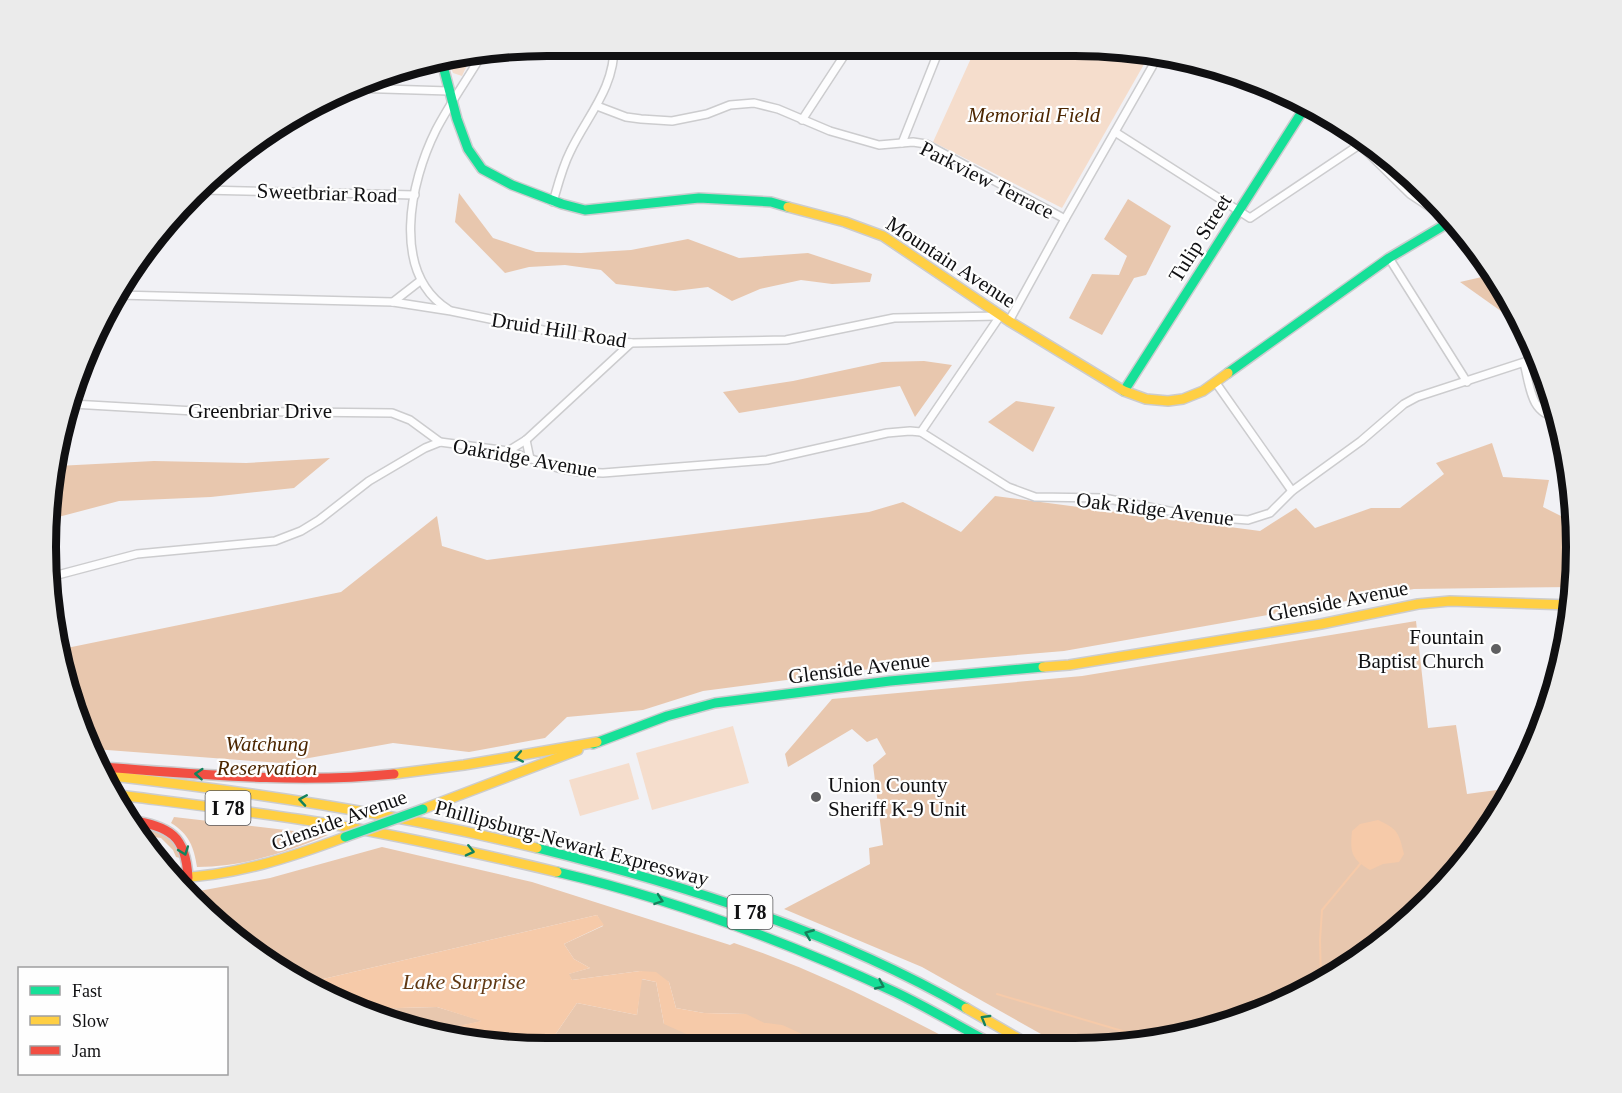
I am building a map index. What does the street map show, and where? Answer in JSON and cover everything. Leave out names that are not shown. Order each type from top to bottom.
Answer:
[{"type":"main road","name":"Mountain Avenue","points":[[443,67],[452,104],[466,143],[477,165],[498,178],[570,208],[594,210],[699,198],[722,198],[771,202],[845,222],[884,236],[1000,316],[1124,391],[1146,399],[1168,401],[1196,394],[1216,383],[1389,258],[1446,224]]},
{"type":"main road","name":"Tulip Street","points":[[1124,391],[1302,111]]},
{"type":"main road","name":"Glenside Avenue","points":[[184,878],[226,875],[261,867],[423,809],[668,716],[715,703],[890,681],[1069,664],[1321,624],[1411,605],[1450,601],[1563,605]]},
{"type":"main road","points":[[108,767],[253,777],[351,777],[421,771],[502,760],[597,742]]},
{"type":"main road","name":"Phillipsburg-Newark Expressway","points":[[112,776],[280,797],[392,815],[524,844],[621,870],[776,921],[880,963],[926,985],[1018,1038]]},
{"type":"main road","name":"Phillipsburg-Newark Expressway","points":[[123,796],[304,819],[413,838],[649,896],[830,962],[891,990],[981,1038]]},
{"type":"main road","points":[[140,822],[158,825],[175,835],[186,852],[188,878]]},
{"type":"street","points":[[553,202],[568,154],[597,106],[610,76],[613,56]]},
{"type":"street","points":[[802,120],[844,56]]},
{"type":"street","points":[[902,143],[937,56]]},
{"type":"street","points":[[451,311],[430,294],[420,281],[411,246],[410,225],[424,159],[436,130],[478,61]]},
{"type":"street","points":[[1009,321],[1155,62]]},
{"type":"street","points":[[371,89],[449,91]]},
{"type":"street","name":"Parkview Terrace","points":[[597,106],[626,117],[642,120],[672,120],[707,114],[730,105],[754,103],[770,106],[830,131],[879,145],[913,142],[926,144],[1065,219]]},
{"type":"street","points":[[1115,132],[1250,218],[1358,145]]},
{"type":"street","points":[[1376,159],[1410,194],[1429,206]]},
{"type":"street","name":"Sweetbriar Road","points":[[209,190],[415,195]]},
{"type":"street","points":[[1389,258],[1467,381]]},
{"type":"street","points":[[393,302],[420,281]]},
{"type":"street","name":"Druid Hill Road","points":[[125,295],[393,302],[543,330],[631,343],[786,340],[894,318],[1000,316]]},
{"type":"street","points":[[921,432],[1000,316]]},
{"type":"street","points":[[507,451],[526,440],[631,343]]},
{"type":"street","name":"Oak Ridge Avenue","points":[[921,432],[1008,487],[1035,497],[1104,498],[1194,516],[1248,520],[1270,513],[1292,491],[1360,441],[1404,404],[1417,397],[1530,361]]},
{"type":"street","points":[[1524,363],[1535,404],[1543,413],[1548,414]]},
{"type":"street","points":[[1216,383],[1292,491]]},
{"type":"street","name":"Greenbriar Drive","points":[[77,404],[194,411],[392,413],[410,420],[440,442]]},
{"type":"street","name":"Oakridge Avenue","points":[[57,575],[137,554],[275,541],[310,526],[369,481],[425,448],[440,442],[507,451],[579,472],[603,473],[766,460],[886,433],[910,430],[921,432]]},
{"type":"street","points":[[526,440],[530,459]]},
{"type":"green space","name":"Memorial Field","points":[[972,56],[1076,56],[1146,61],[1062,208],[933,142]]},
{"type":"green space","points":[[469,62],[462,76],[453,73],[450,65]]},
{"type":"green space","points":[[459,193],[493,238],[536,252],[581,253],[631,250],[688,239],[739,258],[808,253],[872,274],[870,282],[832,284],[801,280],[760,289],[732,301],[708,287],[675,291],[616,284],[601,270],[565,265],[529,267],[505,273],[455,222]]},
{"type":"green space","points":[[1128,199],[1171,226],[1146,275],[1134,278],[1102,335],[1069,318],[1092,274],[1119,275],[1127,256],[1104,239]]},
{"type":"green space","points":[[1485,276],[1507,312],[1505,314],[1460,282]]},
{"type":"green space","points":[[924,361],[952,365],[915,417],[900,386],[739,413],[723,392],[793,381],[882,362]]},
{"type":"green space","points":[[1016,401],[1055,407],[1033,452],[988,422]]},
{"type":"green space","name":"Watchung Reservation","points":[[1492,443],[1503,477],[1549,480],[1543,507],[1565,518],[1564,587],[1414,589],[1064,651],[901,665],[703,691],[643,710],[567,717],[545,738],[469,752],[393,743],[281,763],[100,749],[72,674],[66,648],[341,592],[437,516],[442,546],[487,560],[869,512],[903,502],[961,532],[995,496],[1260,531],[1296,508],[1315,528],[1371,508],[1400,508],[1444,474],[1436,463]]},
{"type":"green space","points":[[330,458],[294,488],[211,497],[119,501],[57,517],[63,466],[154,461],[246,463]]},
{"type":"green space","points":[[1416,621],[1428,728],[1456,725],[1467,794],[1502,789],[1465,845],[1423,894],[1399,916],[1348,955],[1293,987],[1263,1000],[1203,1021],[1171,1028],[1108,1036],[1048,1038],[922,967],[784,909],[870,864],[869,848],[883,845],[873,765],[886,754],[877,738],[867,742],[852,729],[788,767],[785,754],[832,699],[1082,676]]},
{"type":"green space","points":[[733,726],[749,783],[652,810],[636,753]]},
{"type":"green space","points":[[1531,728],[1527,738],[1526,729]]},
{"type":"green space","points":[[629,763],[639,799],[580,816],[569,780]]},
{"type":"green space","points":[[174,817],[328,835],[297,847],[248,861],[197,867],[190,842],[171,823]]},
{"type":"green space","points":[[146,829],[170,838],[175,843],[180,858],[176,857],[173,850],[161,838],[154,837],[154,841]]},
{"type":"green space","points":[[382,847],[532,882],[730,945],[734,943],[794,965],[946,1038],[540,1038],[555,1035],[577,1003],[637,1015],[641,979],[656,982],[664,1024],[746,1014],[704,1013],[676,1008],[669,982],[640,971],[572,980],[568,974],[590,968],[574,959],[564,944],[603,926],[597,915],[317,980],[274,955],[248,936],[196,891],[270,878]]},
{"type":"green space","points":[[437,1007],[483,1021],[450,1028],[419,1021],[382,1008]]},
{"type":"water","points":[[1378,820],[1397,832],[1404,854],[1399,862],[1383,864],[1370,870],[1353,854],[1352,831],[1360,824]]},
{"type":"water","name":"Lake Surprise","points":[[597,915],[604,925],[564,944],[574,959],[590,968],[569,974],[572,980],[640,971],[656,972],[669,982],[676,1008],[704,1013],[746,1014],[781,1031],[746,1038],[695,1038],[664,1024],[656,982],[642,979],[637,1015],[577,1003],[555,1035],[540,1038],[450,1028],[481,1021],[437,1007],[382,1008],[317,980]]},
{"type":"waterway","points":[[1321,972],[1322,910],[1361,863]]},
{"type":"waterway","points":[[997,994],[1132,1034]]},
{"type":"waterway","points":[[766,1029],[781,1031],[796,1038]]},
{"type":"traffic: fast","points":[[443,67],[457,119],[468,149],[482,169],[512,185],[585,210],[699,198],[771,202],[788,207]]},
{"type":"traffic: fast","points":[[1124,391],[1302,111]]},
{"type":"traffic: fast","points":[[1228,373],[1389,258],[1446,224]]},
{"type":"traffic: fast","points":[[593,744],[667,716],[715,703],[890,681],[1043,667]]},
{"type":"traffic: fast","points":[[345,837],[423,809]]},
{"type":"traffic: fast","points":[[537,848],[648,878],[758,913],[864,956],[966,1008]]},
{"type":"traffic: fast","points":[[557,872],[644,895],[771,939],[895,992],[982,1038]]},
{"type":"traffic: slow","points":[[788,207],[845,222],[883,236],[1009,321],[1124,391],[1146,399],[1168,401],[1183,399],[1203,391],[1228,373]]},
{"type":"traffic: slow","points":[[1043,667],[1069,665],[1321,624],[1418,604],[1450,601],[1563,605]]},
{"type":"traffic: slow","points":[[394,774],[464,765],[597,742]]},
{"type":"traffic: slow","points":[[423,809],[578,750]]},
{"type":"traffic: slow","points":[[112,776],[376,814],[537,848]]},
{"type":"traffic: slow","points":[[123,796],[342,826],[557,872]]},
{"type":"traffic: slow","points":[[184,878],[218,874],[261,865],[345,837]]},
{"type":"traffic: slow","points":[[966,1008],[1018,1038]]},
{"type":"traffic: jam","points":[[108,768],[284,778],[394,774]]},
{"type":"traffic: jam","points":[[140,822],[165,830],[179,843],[187,863],[188,878]]},
{"type":"place","name":"Fountain Baptist Church","points":[[1496,649]]},
{"type":"place","name":"Union County Sheriff K-9 Unit","points":[[816,797]]}]
